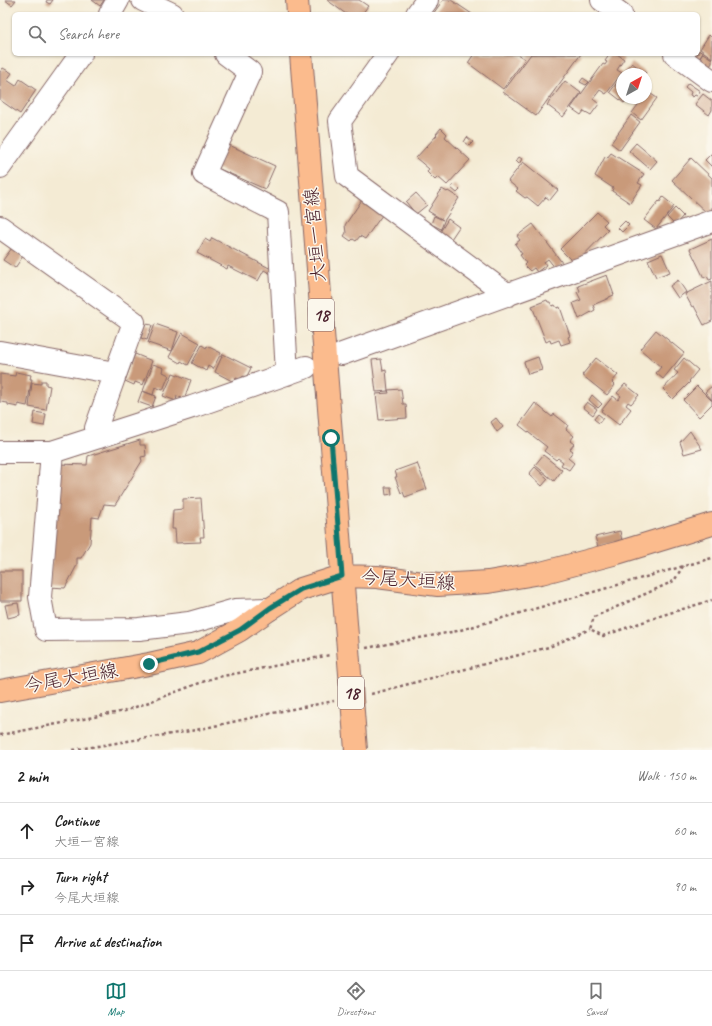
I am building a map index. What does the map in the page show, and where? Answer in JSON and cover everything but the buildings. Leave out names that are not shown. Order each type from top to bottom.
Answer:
[{"type":"main road","points":[[297,0],[298,12]]},
{"type":"main road","name":"大垣一宮線","points":[[301,56],[356,750]]},
{"type":"main road","name":"今尾大垣線","points":[[0,691],[149,664],[198,652],[240,630],[270,608],[301,589],[342,576],[377,577],[438,585],[488,582],[541,573],[617,554],[712,524]]},
{"type":"street","points":[[111,12],[118,0]]},
{"type":"street","points":[[143,0],[168,12]]},
{"type":"street","points":[[418,12],[427,0]]},
{"type":"street","points":[[602,0],[618,12]]},
{"type":"street","points":[[0,168],[80,56]]},
{"type":"street","points":[[0,452],[52,452],[192,407],[296,371],[278,212],[204,174],[250,72],[229,56]]},
{"type":"street","points":[[387,56],[340,121],[347,176],[508,295]]},
{"type":"street","points":[[678,56],[712,81]]},
{"type":"street","points":[[342,354],[712,221]]},
{"type":"street","points":[[0,227],[134,322],[96,428],[99,437]]},
{"type":"street","points":[[0,352],[115,373]]},
{"type":"street","points":[[52,452],[40,597],[46,630],[139,629],[189,623],[235,610],[270,608]]},
{"type":"path","points":[[683,566],[674,581],[594,617],[590,629],[603,636],[712,600]]},
{"type":"route","points":[[149,664],[198,652],[240,630],[270,608],[301,589],[342,576],[331,438]]}]
